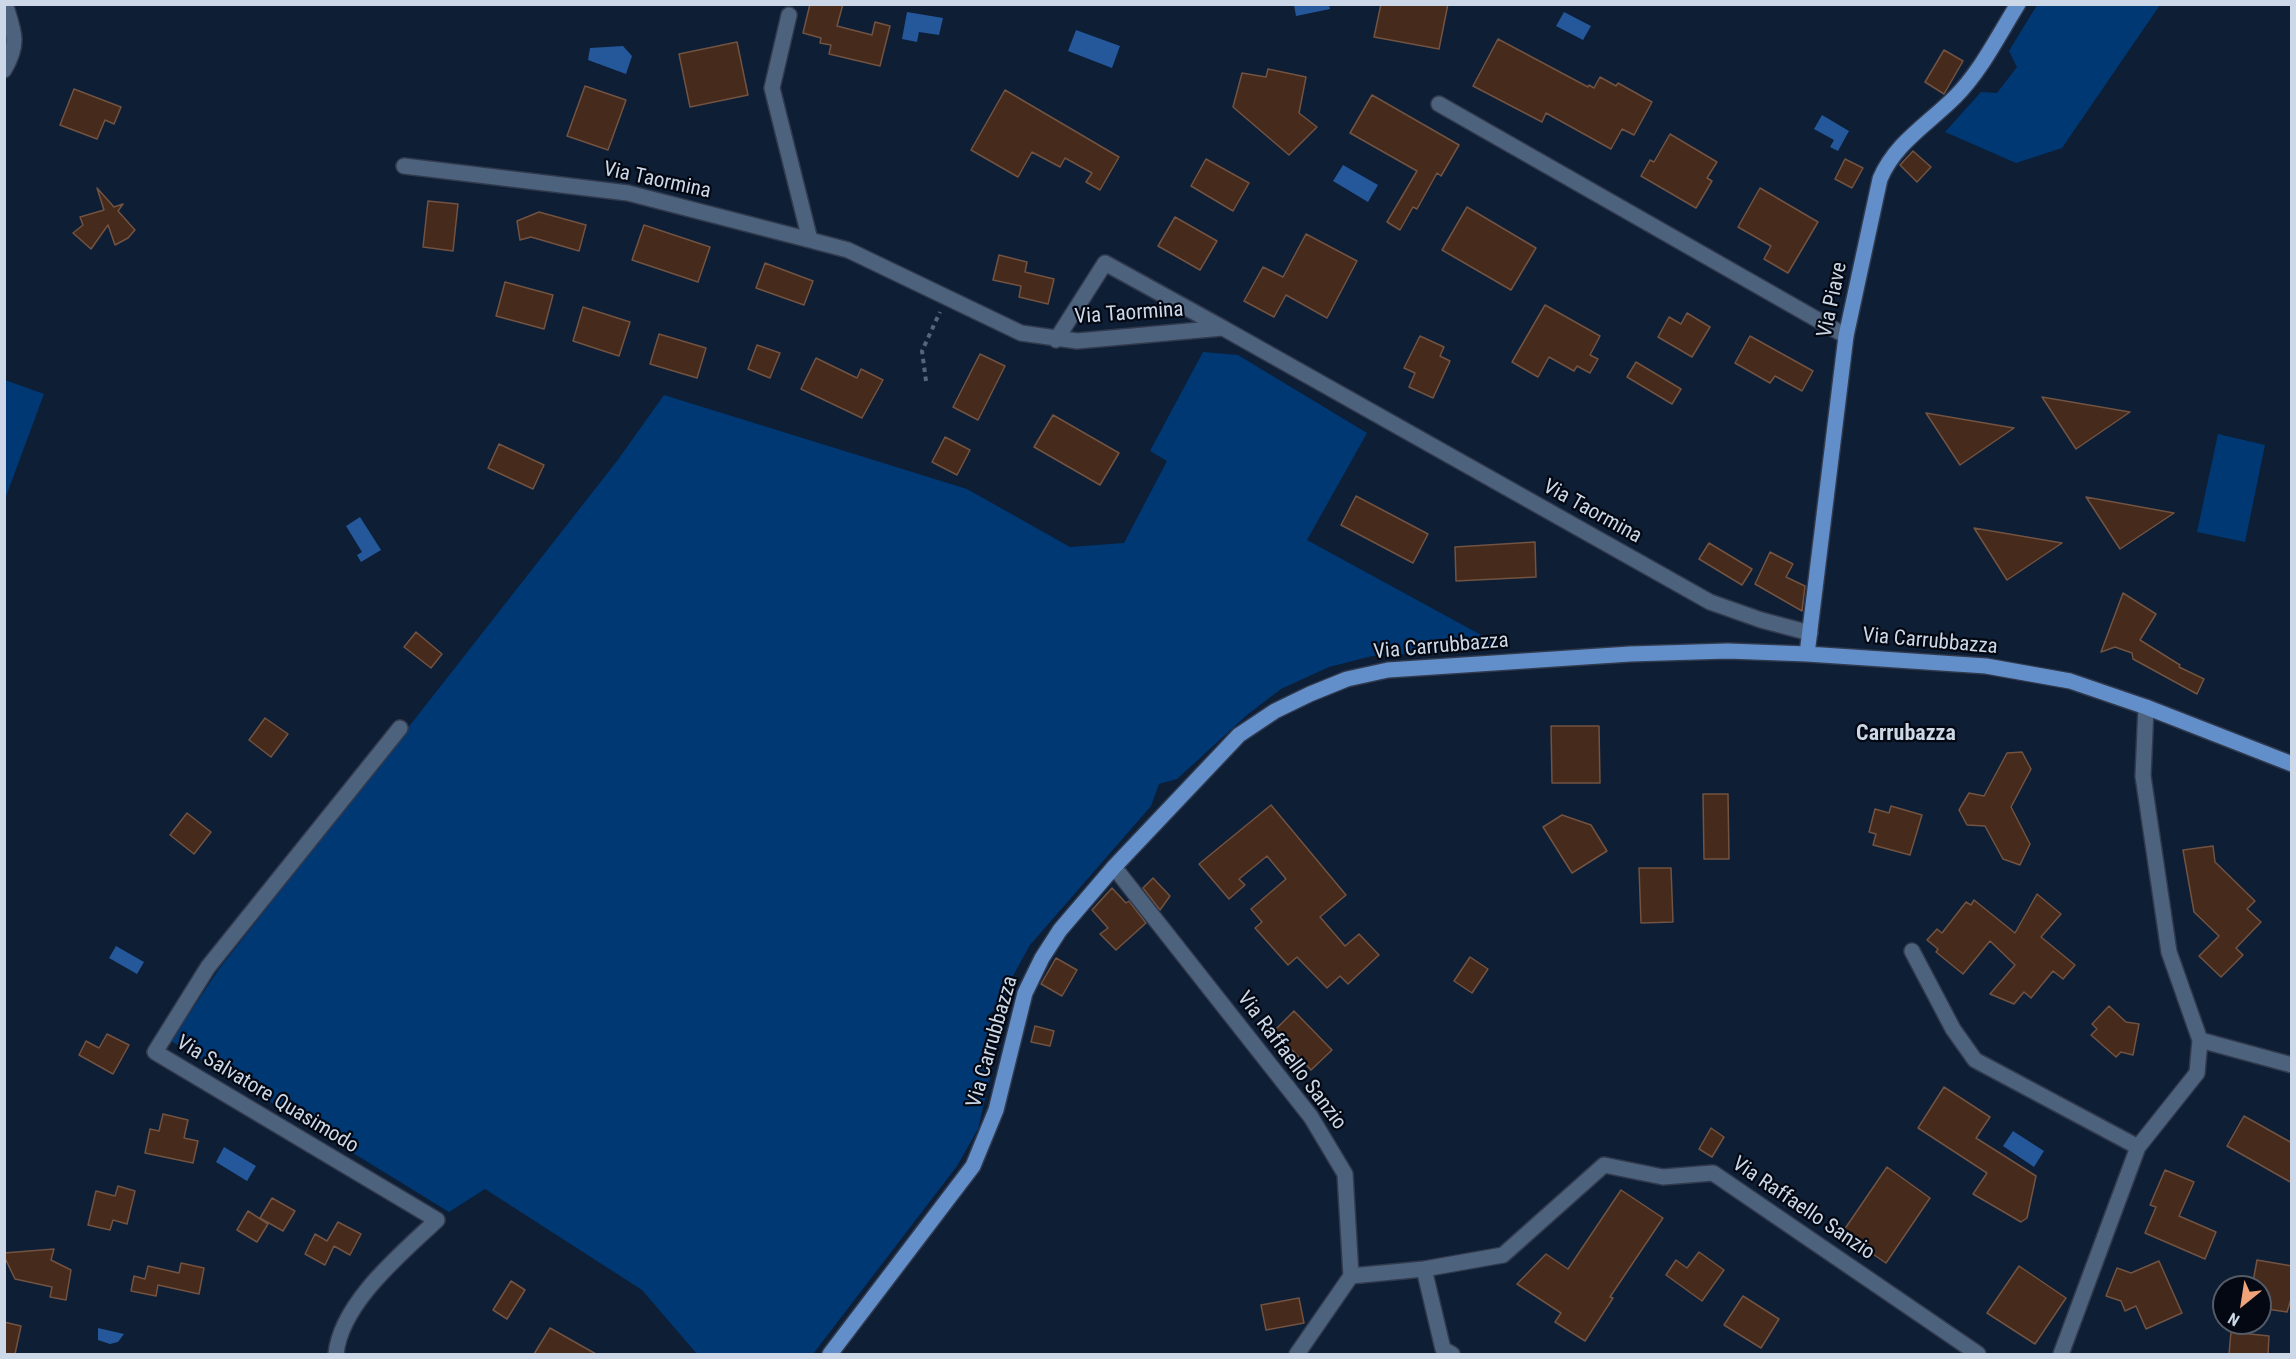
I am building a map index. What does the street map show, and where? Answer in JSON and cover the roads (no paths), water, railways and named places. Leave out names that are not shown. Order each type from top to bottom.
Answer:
[{"type":"main road","name":"Via Piave","points":[[1807,654],[1846,336],[1880,180],[1887,163],[1896,151],[1956,96],[1979,68],[2018,4]]},
{"type":"main road","name":"Via Carrubbazza","points":[[830,1354],[973,1166],[996,1110],[1025,993],[1042,958],[1060,930],[1114,867],[1239,735],[1283,707],[1347,679],[1388,670],[1630,654],[1728,651],[1986,666],[2070,681],[2146,707],[2292,764]]},
{"type":"street","points":[[4,70],[12,55],[16,37],[5,4]]},
{"type":"street","points":[[789,15],[772,88],[810,240]]},
{"type":"street","points":[[1439,104],[1846,336]]},
{"type":"street","name":"Via Taormina","points":[[404,166],[628,193],[848,250],[1021,333],[1077,341],[1223,328],[1710,602],[1761,620],[1810,633]]},
{"type":"street","points":[[1056,339],[1105,263],[1223,328]]},
{"type":"street","points":[[2061,1354],[2138,1147],[2197,1072],[2200,1040],[2169,952],[2143,776],[2146,707]]},
{"type":"street","name":"Via Salvatore Quasimodo","points":[[336,1354],[338,1341],[359,1300],[436,1220],[155,1052],[208,967],[400,728]]},
{"type":"street","name":"Via Raffaello Sanzio","points":[[1114,867],[1311,1117],[1345,1174],[1352,1276],[1424,1269],[1503,1255],[1604,1165],[1663,1177],[1713,1173],[1978,1354]]},
{"type":"street","points":[[1912,951],[1953,1029],[1976,1060],[2138,1147]]},
{"type":"street","points":[[2200,1040],[2292,1065]]},
{"type":"street","points":[[1424,1269],[1443,1349],[1452,1354]]},
{"type":"street","points":[[1297,1354],[1352,1276]]},
{"type":"district","name":"Carrubazza","points":[[1906,734]]}]
